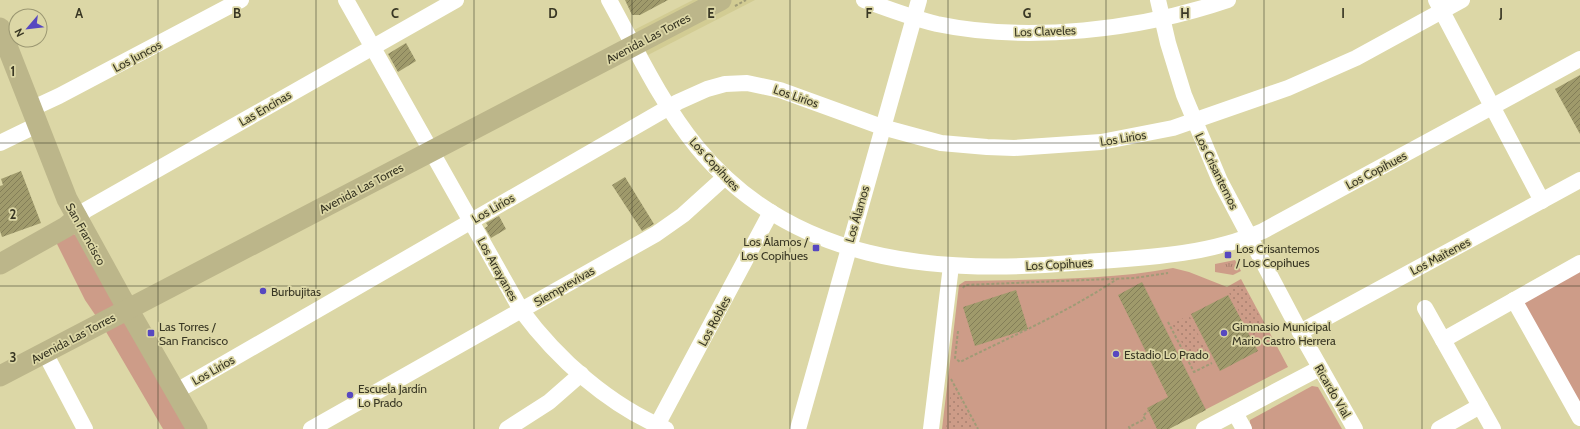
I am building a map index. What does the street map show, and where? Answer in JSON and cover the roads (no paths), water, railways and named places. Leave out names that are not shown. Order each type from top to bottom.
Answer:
[{"type":"main road","name":"Avenida Las Torres","points":[[0,375],[45,353],[721,0]]},
{"type":"main road","name":"San Francisco","points":[[0,28],[61,187],[127,310],[197,429]]},
{"type":"main road","points":[[0,264],[66,227],[77,218]]},
{"type":"street","name":"Los Juncos","points":[[0,143],[78,86],[241,0]]},
{"type":"street","name":"Los Arrayanes","points":[[346,0],[521,310],[549,344],[581,374],[616,401],[660,428]]},
{"type":"street","name":"Las Encinas","points":[[77,218],[86,210],[456,0]]},
{"type":"street","name":"Los Copihues","points":[[609,0],[669,107],[697,147],[724,177],[747,196],[771,212],[807,232],[848,246],[901,260],[951,266],[1033,266],[1151,257],[1220,246],[1250,236],[1580,59]]},
{"type":"street","name":"Los Claveles","points":[[864,0],[914,18],[960,28],[1022,32],[1099,28],[1161,17],[1228,0]]},
{"type":"street","name":"Los Álamos","points":[[798,429],[848,246],[919,0]]},
{"type":"street","name":"Los Crisantemos","points":[[1158,0],[1175,69],[1194,122],[1220,181],[1300,332]]},
{"type":"street","name":"Los Lirios","points":[[175,392],[669,107],[707,89],[732,84],[752,84],[780,90],[882,127],[941,143],[1014,148],[1072,145],[1127,138],[1194,122],[1288,88],[1330,71],[1439,5],[1462,0]]},
{"type":"street","points":[[1439,5],[1542,201]]},
{"type":"street","name":"Siemprevivas","points":[[311,429],[656,234],[683,215],[724,177]]},
{"type":"street","name":"Los Maitenes","points":[[1300,332],[1580,180]]},
{"type":"street","name":"Los Robles","points":[[660,428],[771,212]]},
{"type":"street","points":[[1443,340],[1580,263]]},
{"type":"street","points":[[931,429],[951,266]]},
{"type":"street","points":[[1514,300],[1580,418]]},
{"type":"street","points":[[1425,308],[1493,429]]},
{"type":"street","name":"Ricardo Vial","points":[[1300,332],[1355,429]]},
{"type":"street","points":[[45,353],[85,429]]},
{"type":"street","points":[[1204,429],[1320,368]]},
{"type":"street","points":[[507,429],[549,402],[581,374]]},
{"type":"street","points":[[1439,429],[1480,406]]},
{"type":"street","points":[[1235,413],[1244,429]]},
{"type":"place","name":"Los Álamos / Los Copihues","points":[[816,248]]},
{"type":"place","name":"Los Crisantemos / Los Copihues","points":[[1228,255]]},
{"type":"place","name":"Burbujitas","points":[[263,291]]},
{"type":"place","name":"Las Torres / San Francisco","points":[[151,333]]},
{"type":"place","name":"Gimnasio Municipal Mario Castro Herrera","points":[[1224,333]]},
{"type":"place","name":"Estadio Lo Prado","points":[[1116,354]]},
{"type":"place","name":"Escuela Jardín Lo Prado","points":[[350,395]]}]
